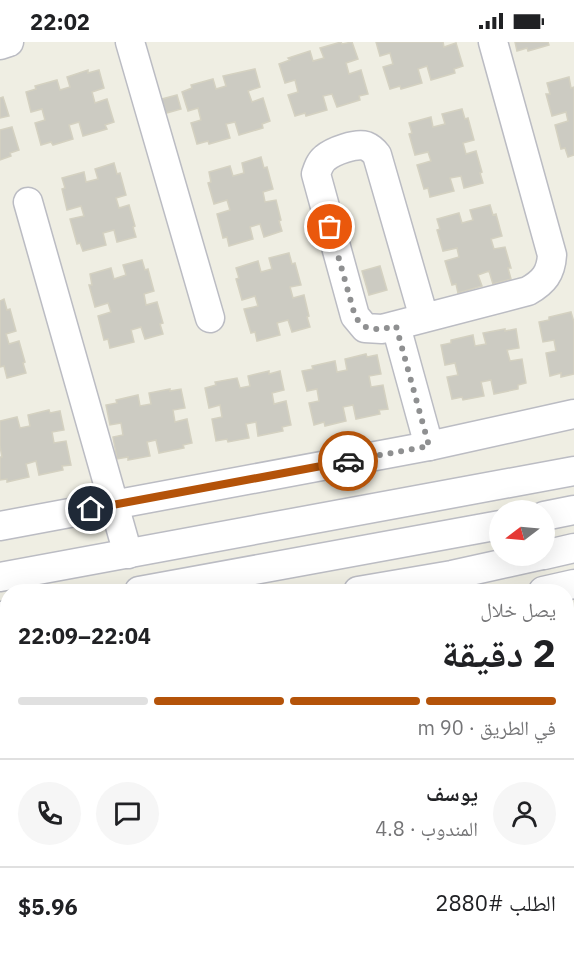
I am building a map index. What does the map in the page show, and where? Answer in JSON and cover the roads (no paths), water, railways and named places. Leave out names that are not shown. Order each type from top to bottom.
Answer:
[{"type":"street","points":[[0,45],[9,42]]},
{"type":"street","points":[[130,42],[210,318]]},
{"type":"street","points":[[424,318],[380,162],[373,150],[366,146],[359,146],[332,154],[324,158],[316,174],[355,316],[366,328],[374,330],[396,326],[528,291],[539,285],[547,277],[552,255],[494,42]]},
{"type":"street","points":[[28,202],[128,554]]},
{"type":"street","points":[[396,326],[429,446]]},
{"type":"street","points":[[0,526],[429,446],[574,414]]},
{"type":"street","points":[[0,577],[574,471]]},
{"type":"street","points":[[555,514],[574,510]]},
{"type":"street","points":[[178,584],[489,527]]},
{"type":"street","points":[[555,552],[574,548]]},
{"type":"street","points":[[454,583],[509,566]]},
{"type":"street","points":[[233,574],[251,584]]}]
